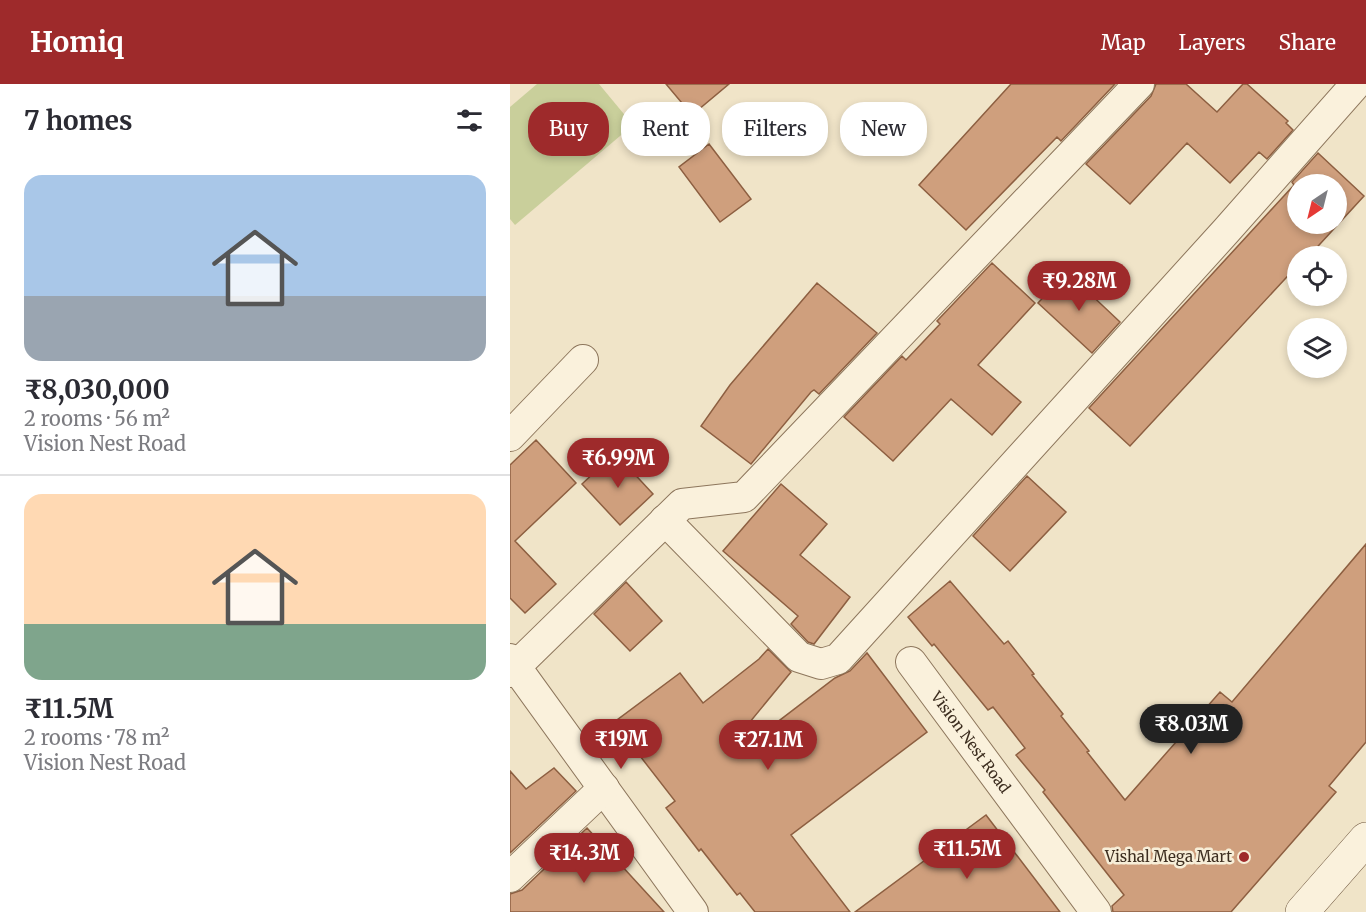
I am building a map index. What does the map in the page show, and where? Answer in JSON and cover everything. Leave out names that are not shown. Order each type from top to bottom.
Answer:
[{"type":"main road","points":[[1302,912],[1366,839]]},
{"type":"street","points":[[693,912],[604,788],[512,666],[682,504],[744,497],[1139,84]]},
{"type":"street","points":[[665,520],[799,657],[821,664],[838,659],[1210,249],[1356,84]]},
{"type":"street","points":[[510,436],[583,360]]},
{"type":"street","name":"Vision Nest Road","points":[[911,662],[1096,912]]},
{"type":"street","points":[[510,877],[604,788]]},
{"type":"green space","points":[[537,84],[599,84],[621,111],[621,135],[609,145],[609,102],[528,102],[528,156],[596,156],[515,225],[510,219],[510,107]]},
{"type":"building","points":[[666,84],[729,84],[708,102],[681,102]]},
{"type":"building","points":[[1011,84],[1115,84],[1061,141],[1057,137],[966,230],[919,185]]},
{"type":"building","points":[[1156,84],[1186,84],[1217,112],[1243,84],[1247,84],[1288,121],[1286,123],[1293,130],[1267,159],[1259,152],[1230,183],[1187,143],[1130,204],[1086,164],[1151,96]]},
{"type":"building","points":[[710,145],[751,199],[720,222],[679,167],[693,156],[710,156]]},
{"type":"building","points":[[1318,153],[1340,174],[1299,174]]},
{"type":"building","points":[[1347,180],[1364,196],[1347,215]]},
{"type":"building","points":[[1287,193],[1287,234],[1329,234],[1318,246],[1287,246],[1287,277],[1130,446],[1089,408]]},
{"type":"building","points":[[992,263],[1035,303],[978,365],[1021,402],[992,435],[951,399],[893,461],[844,417],[902,356],[906,360],[940,324],[937,321]]},
{"type":"building","points":[[1067,272],[1120,322],[1092,353],[1038,303]]},
{"type":"building","points":[[817,283],[877,333],[819,394],[814,390],[811,392],[751,464],[701,426],[730,385]]},
{"type":"building","points":[[536,440],[576,483],[515,541],[556,584],[525,613],[510,598],[510,465]]},
{"type":"building","points":[[615,453],[653,494],[620,525],[582,484]]},
{"type":"building","points":[[1027,476],[1066,512],[1010,571],[973,536]]},
{"type":"building","points":[[781,484],[827,524],[800,555],[850,597],[814,644],[808,642],[791,624],[798,616],[723,551]]},
{"type":"building","points":[[1366,544],[1366,742],[1329,786],[1336,792],[1231,912],[1113,912],[1112,906],[1124,895],[1016,755],[1025,748],[993,707],[988,710],[934,644],[932,646],[908,617],[950,581],[1004,644],[1008,641],[1063,714],[1061,716],[1089,751],[1087,752],[1125,800],[1220,692],[1232,702]]},
{"type":"building","points":[[626,582],[662,621],[630,651],[594,614]]},
{"type":"building","points":[[768,649],[791,672],[731,745],[738,752],[835,678],[850,671],[867,653],[927,732],[791,835],[850,912],[755,912],[740,893],[737,895],[701,849],[699,851],[666,808],[675,801],[640,756],[643,754],[617,720],[680,673],[703,703],[759,659]]},
{"type":"building","points":[[554,768],[576,791],[510,853],[510,771],[526,789]]},
{"type":"building","points":[[986,815],[1060,912],[855,912]]},
{"type":"building","points":[[587,828],[664,912],[510,912],[510,894],[522,890]]},
{"type":"place","name":"Vishal Mega Mart","points":[[1244,857]]}]
